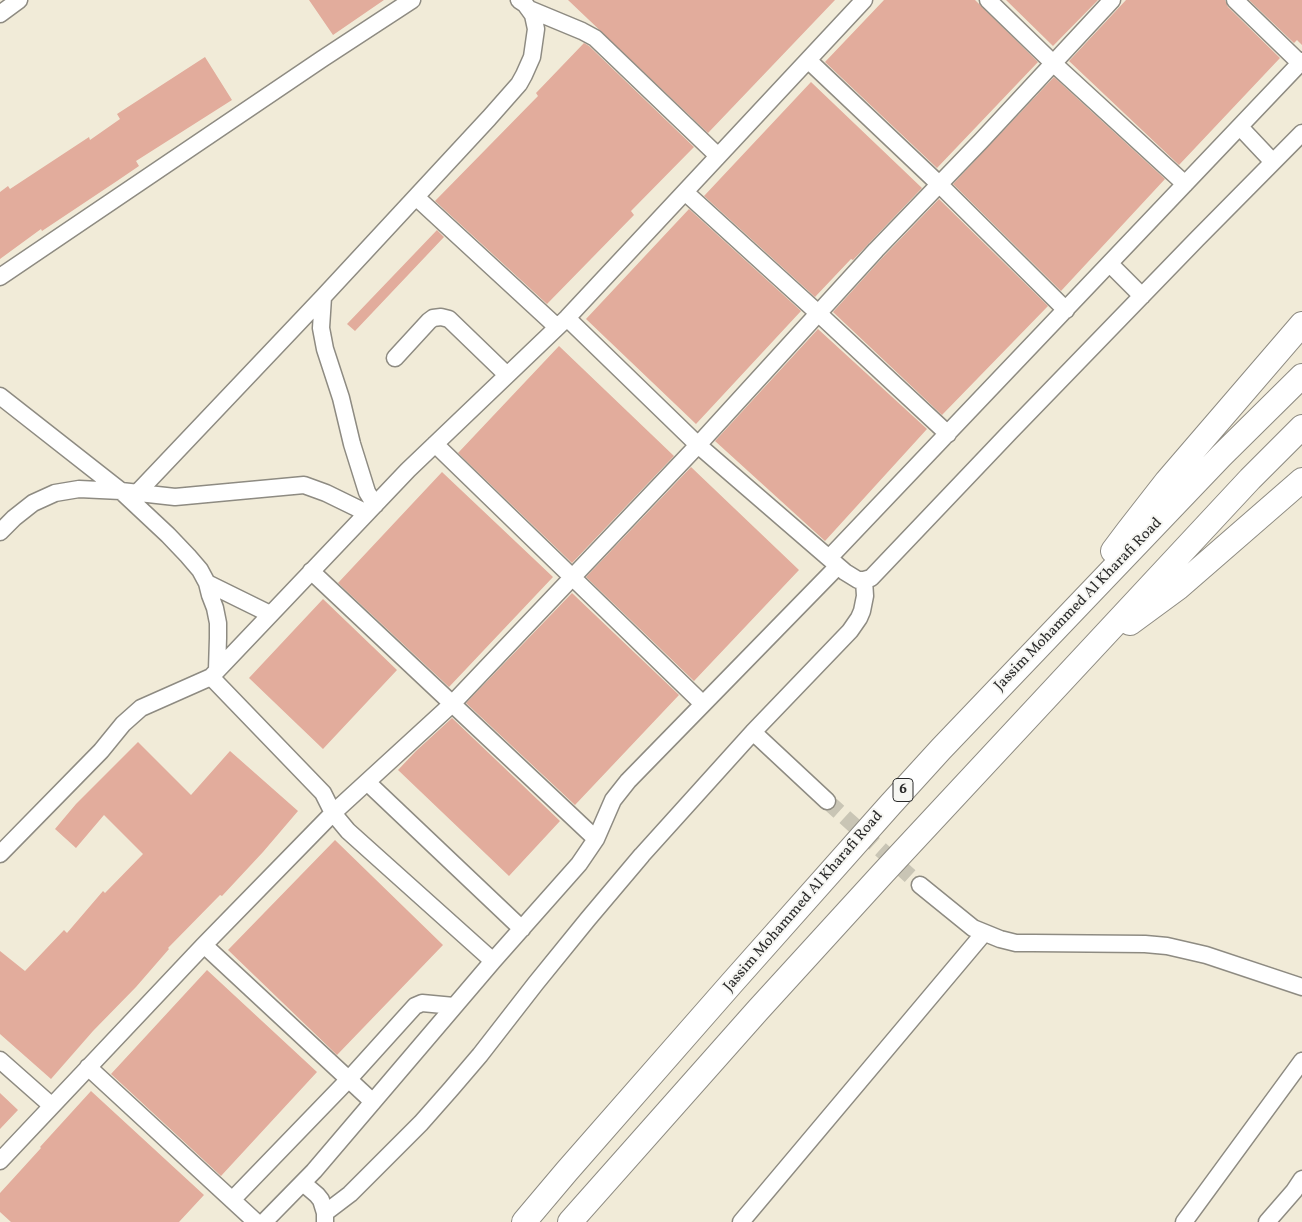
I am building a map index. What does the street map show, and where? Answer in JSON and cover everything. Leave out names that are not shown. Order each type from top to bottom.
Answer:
[{"type":"highway","points":[[1074,609],[1109,556],[1147,506],[1302,324]]},
{"type":"highway","name":"Jassim Mohammed Al Kharafi Road","points":[[524,1222],[573,1163],[935,756],[1221,456],[1302,376]]},
{"type":"highway","points":[[570,1222],[758,1010],[960,790],[1250,479],[1302,427]]},
{"type":"highway","points":[[1077,664],[1178,587],[1302,480]]},
{"type":"street","points":[[0,14],[19,0]]},
{"type":"street","points":[[0,277],[314,64],[412,0]]},
{"type":"street","points":[[0,854],[101,751],[123,724],[135,713],[141,708],[214,673],[435,444],[562,322],[864,0]]},
{"type":"street","points":[[988,0],[1185,184]]},
{"type":"street","points":[[0,1161],[204,945],[333,813],[452,704],[698,445],[876,250],[940,185],[1112,0]]},
{"type":"street","points":[[264,1222],[303,1183],[454,1006],[579,864],[596,838],[613,800],[624,786],[703,704],[834,562],[948,434],[1301,62],[1235,0]]},
{"type":"street","points":[[524,4],[595,38],[718,156]]},
{"type":"street","points":[[129,492],[323,297],[519,84],[532,57],[536,29],[533,15],[524,4]]},
{"type":"street","points":[[808,60],[940,185],[1066,310]]},
{"type":"street","points":[[1240,127],[1273,162]]},
{"type":"street","points":[[416,197],[562,322],[698,445],[845,572],[858,580],[864,580],[871,578],[1017,425],[1302,133]]},
{"type":"street","points":[[685,192],[948,434]]},
{"type":"street","points":[[1110,264],[1142,296]]},
{"type":"street","points":[[323,297],[321,328],[325,349],[341,398],[371,509]]},
{"type":"street","points":[[395,358],[429,321],[441,316],[449,319],[507,375]]},
{"type":"street","points":[[0,396],[129,492],[188,556],[200,570],[207,583],[215,608],[218,638],[214,673],[323,793],[333,813],[348,831],[493,961]]},
{"type":"street","points":[[435,444],[703,704]]},
{"type":"street","points":[[0,532],[33,503],[55,493],[79,489],[175,496],[304,484],[371,509]]},
{"type":"street","points":[[311,571],[596,838]]},
{"type":"street","points":[[325,1218],[421,1123],[480,1055],[594,912],[679,814],[753,732],[855,625],[864,604],[864,580]]},
{"type":"street","points":[[207,583],[270,614]]},
{"type":"street","points":[[753,732],[827,801]]},
{"type":"street","points":[[367,782],[522,928]]},
{"type":"street","points":[[920,885],[963,920],[984,933],[1000,939],[1016,943],[1146,944],[1168,946],[1206,956],[1302,987]]},
{"type":"street","points":[[741,1222],[984,933]]},
{"type":"street","points":[[204,945],[373,1102]]},
{"type":"street","points":[[232,1200],[349,1079],[415,1006],[422,1003],[454,1006]]},
{"type":"street","points":[[0,1060],[52,1106]]},
{"type":"street","points":[[1184,1222],[1302,1061]]},
{"type":"street","points":[[88,1067],[256,1222]]},
{"type":"street","points":[[1267,1222],[1302,1179]]},
{"type":"street","points":[[303,1183],[321,1200],[325,1218]]},
{"type":"building","points":[[309,0],[384,0],[333,35]]},
{"type":"building","points":[[568,0],[835,0],[708,133]]},
{"type":"building","points":[[884,0],[975,0],[1038,62],[937,168],[825,62]]},
{"type":"building","points":[[1006,0],[1098,0],[1053,46]]},
{"type":"building","points":[[1126,0],[1225,0],[1228,7],[1280,58],[1179,165],[1069,61]]},
{"type":"building","points":[[1249,0],[1302,0],[1302,45],[1297,40],[1294,43]]},
{"type":"building","points":[[584,43],[694,147],[631,211],[634,215],[547,304],[435,201],[538,96],[536,93]]},
{"type":"building","points":[[205,57],[232,100],[136,161],[139,166],[42,231],[41,229],[0,259],[0,192],[8,186],[10,189],[89,137],[90,140],[120,119],[117,114]]},
{"type":"building","points":[[1054,77],[1165,179],[1061,291],[953,184]]},
{"type":"building","points":[[811,82],[922,188],[815,297],[704,196]]},
{"type":"building","points":[[939,199],[1048,306],[942,415],[833,312]]},
{"type":"building","points":[[689,209],[801,311],[696,424],[586,319]]},
{"type":"building","points":[[437,230],[444,237],[355,331],[347,324]]},
{"type":"building","points":[[818,329],[927,429],[825,541],[715,441]]},
{"type":"building","points":[[559,346],[674,456],[572,563],[458,453]]},
{"type":"building","points":[[691,467],[799,570],[694,681],[586,577]]},
{"type":"building","points":[[442,472],[553,577],[449,687],[338,583]]},
{"type":"building","points":[[572,593],[679,695],[575,805],[466,703]]},
{"type":"building","points":[[323,599],[397,670],[323,749],[249,678]]},
{"type":"building","points":[[452,718],[560,821],[509,876],[398,770]]},
{"type":"building","points":[[138,742],[191,795],[230,751],[298,811],[222,896],[220,895],[168,948],[136,987],[93,1031],[51,1079],[0,1034],[0,951],[25,971],[64,930],[67,933],[103,891],[105,893],[143,854],[104,815],[76,848],[55,829],[76,804]]},
{"type":"building","points":[[335,840],[443,945],[337,1055],[228,950]]},
{"type":"building","points":[[207,970],[317,1072],[221,1176],[111,1074]]},
{"type":"building","points":[[91,1091],[204,1195],[179,1222],[11,1222],[0,1212],[0,1193]]},
{"type":"building","points":[[0,1093],[18,1110],[0,1129]]},
{"type":"tunnel","points":[[827,801],[920,885]]}]
